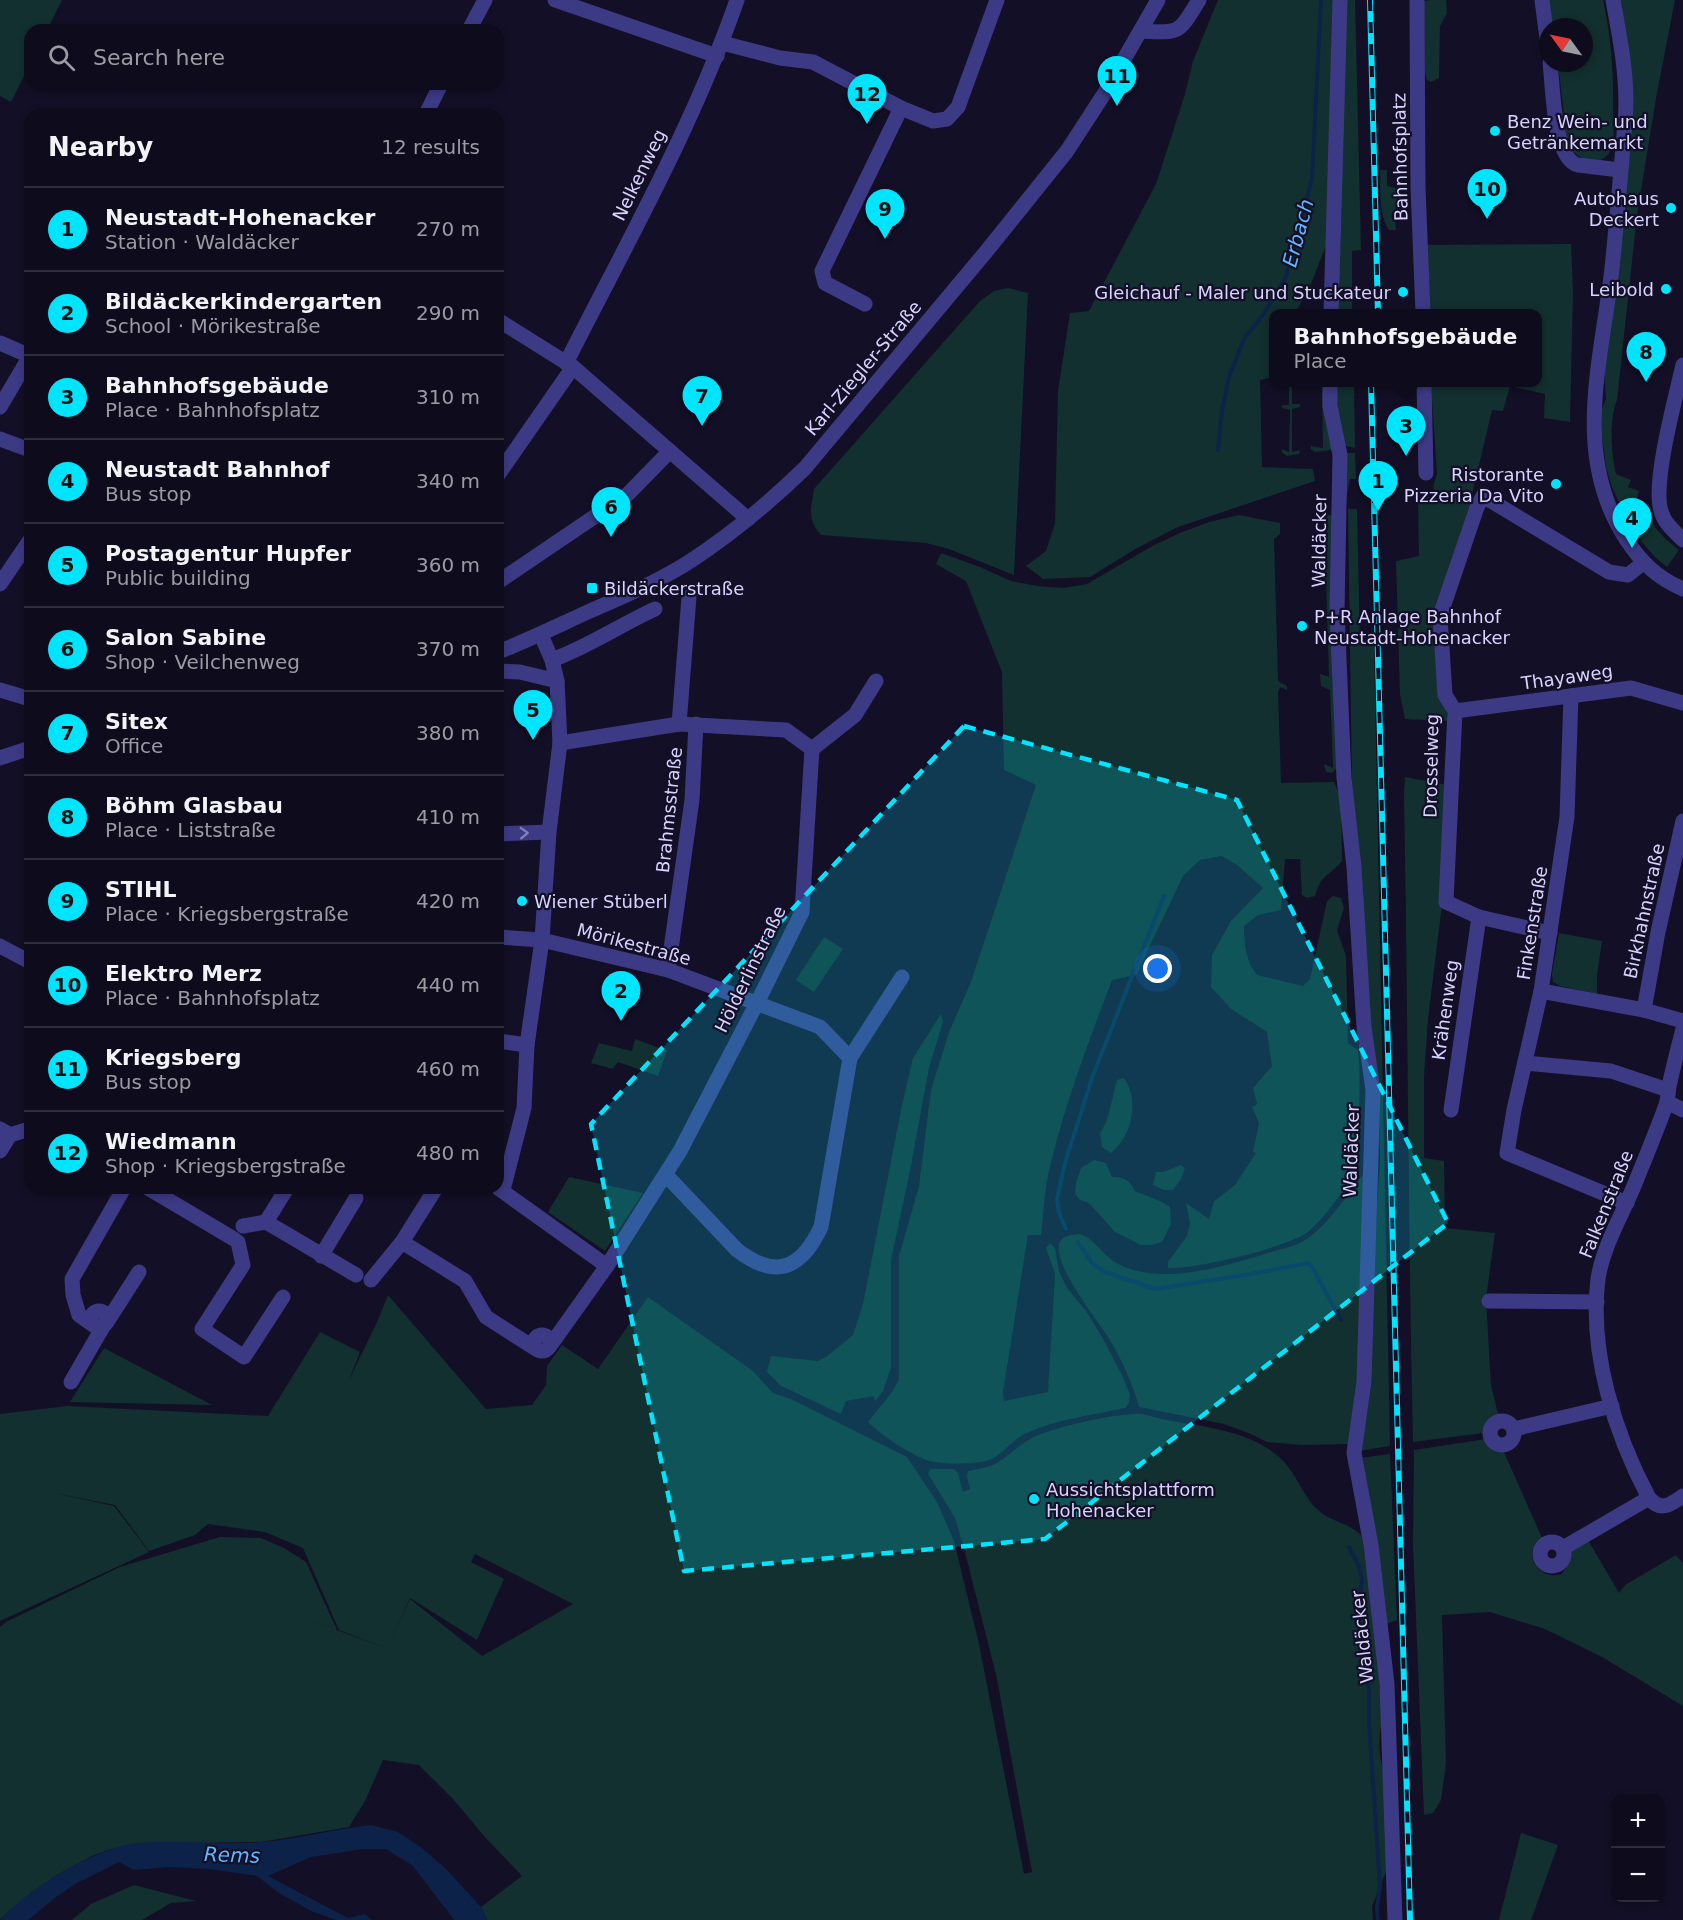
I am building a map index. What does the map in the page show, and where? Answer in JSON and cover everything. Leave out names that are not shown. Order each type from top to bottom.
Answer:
[{"type":"street","points":[[472,24],[485,0]]},
{"type":"street","points":[[555,0],[720,49],[813,62],[902,108],[933,121],[947,119],[958,107],[997,0]]},
{"type":"street","name":"Nelkenweg","points":[[504,467],[570,365],[720,49],[737,0]]},
{"type":"street","name":"Karl-Ziegler-Straße","points":[[504,650],[541,635],[692,560],[774,498],[805,468],[1066,151],[1089,117],[1158,0]]},
{"type":"street","points":[[1141,31],[1170,33],[1179,29],[1199,0]]},
{"type":"street","points":[[1330,309],[1340,0]]},
{"type":"street","name":"Bahnhofsplatz","points":[[1417,0],[1418,187],[1424,309]]},
{"type":"street","points":[[1542,0],[1544,18]]},
{"type":"street","points":[[1613,0],[1623,62],[1625,120],[1612,267],[1594,397],[1595,452],[1609,505],[1618,526],[1643,563],[1683,589]]},
{"type":"street","points":[[1551,72],[1559,136],[1568,159],[1573,164],[1620,170]]},
{"type":"street","points":[[429,108],[438,90]]},
{"type":"street","points":[[865,304],[825,283],[822,271],[902,108]]},
{"type":"street","points":[[504,324],[570,365],[748,519]]},
{"type":"street","points":[[0,343],[24,353]]},
{"type":"street","points":[[1683,365],[1662,465],[1659,505],[1665,522],[1683,540]]},
{"type":"street","points":[[0,407],[24,366]]},
{"type":"street","name":"Waldäcker","points":[[1330,387],[1330,406],[1340,455],[1337,612],[1344,778],[1353,867],[1364,1027],[1373,1090],[1364,1381],[1354,1453],[1371,1545],[1387,1684],[1395,1920]]},
{"type":"street","points":[[1424,387],[1426,473]]},
{"type":"street","points":[[0,439],[24,448]]},
{"type":"street","points":[[504,578],[628,494],[670,452]]},
{"type":"street","name":"Drosselweg","points":[[1479,917],[1446,902],[1455,711],[1445,695],[1440,616],[1477,507],[1483,496],[1609,572],[1628,575],[1643,563]]},
{"type":"street","points":[[0,584],[24,549]]},
{"type":"street","name":"Brahmsstraße","points":[[679,724],[689,597]]},
{"type":"street","points":[[552,660],[576,651],[655,609]]},
{"type":"street","points":[[504,1176],[524,1108],[527,1046],[542,940],[549,832],[560,743],[557,681],[552,660],[541,635]]},
{"type":"street","points":[[504,671],[520,672],[557,681]]},
{"type":"street","points":[[560,743],[679,724],[696,724],[786,730],[812,749],[855,715],[876,681]]},
{"type":"street","name":"Thayaweg","points":[[1455,711],[1631,688],[1683,703]]},
{"type":"street","points":[[0,690],[24,697]]},
{"type":"street","name":"Finkenstraße","points":[[1571,696],[1567,817],[1541,991],[1507,1153],[1627,1203]]},
{"type":"street","name":"Brahmsstraße","points":[[669,970],[692,800],[696,724]]},
{"type":"street","name":"Hölderlinstraße","points":[[402,1242],[465,1281],[486,1317],[543,1347],[607,1266],[680,1151],[802,912],[812,749]]},
{"type":"street","points":[[0,758],[24,750]]},
{"type":"street","name":"Birkhahnstraße","points":[[1644,1010],[1660,921],[1683,821]]},
{"type":"street","points":[[504,834],[549,832]]},
{"type":"street","points":[[1479,917],[1550,933]]},
{"type":"street","name":"Krähenweg","points":[[1451,1110],[1479,917]]},
{"type":"street","name":"Mörikestraße","points":[[504,937],[542,940],[669,970],[820,1027],[850,1058]]},
{"type":"street","points":[[0,946],[24,959]]},
{"type":"street","points":[[666,1174],[748,1259],[771,1268],[795,1262],[807,1251],[821,1227],[850,1058],[902,977]]},
{"type":"street","points":[[1541,991],[1644,1010],[1683,1021]]},
{"type":"street","name":"Falkenstraße","points":[[1649,1498],[1633,1467],[1612,1406],[1600,1349],[1597,1302],[1599,1277],[1606,1251],[1668,1096],[1683,1029]]},
{"type":"street","points":[[504,1042],[527,1046]]},
{"type":"street","points":[[1525,1063],[1611,1071],[1668,1096],[1683,1110]]},
{"type":"street","points":[[0,1151],[5,1132],[24,1130]]},
{"type":"street","points":[[504,1192],[607,1266]]},
{"type":"street","points":[[101,1324],[79,1315],[73,1295],[72,1279],[121,1194]]},
{"type":"street","points":[[158,1194],[242,1242],[248,1236],[243,1226],[266,1222],[356,1275],[355,1280],[361,1286],[365,1286],[371,1280],[402,1242],[432,1194]]},
{"type":"street","points":[[266,1222],[282,1194]]},
{"type":"street","points":[[321,1256],[356,1198]]},
{"type":"street","points":[[236,1240],[243,1265],[202,1329],[244,1357],[283,1297]]},
{"type":"street","points":[[71,1382],[101,1324],[139,1272]]},
{"type":"street","points":[[1489,1301],[1597,1302]]},
{"type":"street","points":[[1514,1429],[1612,1406]]},
{"type":"street","points":[[1563,1548],[1649,1498],[1655,1505],[1662,1507],[1670,1505],[1683,1496]]},
{"type":"highlighted area","points":[[964,726],[1237,800],[1448,1223],[1045,1539],[684,1571],[591,1124]]},
{"type":"green space","points":[[0,0],[62,0],[50,24],[24,24],[24,76],[11,102],[0,96]]},
{"type":"green space","points":[[1218,0],[1337,0],[1326,246],[1308,291],[1297,309],[1269,309],[1269,378],[1260,380],[1262,467],[1313,469],[1315,481],[1178,527],[1137,548],[1090,577],[1043,579],[1026,566],[1046,551],[1055,523],[1058,391],[1070,313],[1089,311],[1156,184],[1185,94],[1193,61]]},
{"type":"green space","points":[[1343,0],[1355,0],[1361,250],[1352,251],[1352,309],[1336,309]]},
{"type":"green space","points":[[1446,0],[1447,13],[1440,26],[1439,78],[1431,82],[1427,80],[1425,72],[1424,1]]},
{"type":"green space","points":[[1549,0],[1603,0],[1612,60],[1614,138],[1610,151],[1600,160],[1594,161],[1579,156],[1567,141],[1559,72],[1593,72],[1593,18],[1552,18]]},
{"type":"green space","points":[[1620,0],[1675,0],[1637,215],[1612,437],[1616,474],[1631,480],[1628,487],[1639,491],[1635,505],[1647,509],[1655,527],[1679,550],[1667,567],[1633,532],[1612,487],[1606,467],[1602,435],[1602,409],[1606,399],[1604,369],[1618,237]]},
{"type":"green space","points":[[1380,170],[1387,170],[1387,186],[1396,188],[1397,199],[1409,197],[1392,213],[1391,217],[1395,220],[1396,230],[1389,230],[1383,216]]},
{"type":"green space","points":[[1571,244],[1573,291],[1570,422],[1544,418],[1545,394],[1514,387],[1542,387],[1542,309],[1429,309],[1427,245]]},
{"type":"green space","points":[[1008,288],[1028,293],[1014,575],[949,549],[926,543],[821,535],[812,519],[814,489],[980,301],[994,291]]},
{"type":"green space","points":[[1289,387],[1292,387],[1292,404],[1300,404],[1300,407],[1292,409],[1292,452],[1300,450],[1299,454],[1287,456],[1282,453],[1282,449],[1289,452],[1290,410],[1282,408],[1282,405],[1289,405]]},
{"type":"green space","points":[[1322,387],[1326,387],[1333,446],[1331,450],[1315,452],[1311,446],[1323,448]]},
{"type":"green space","points":[[1336,387],[1354,387],[1355,448],[1342,445]]},
{"type":"green space","points":[[1431,387],[1510,387],[1503,411],[1492,410],[1469,507],[1447,573],[1440,687],[1449,721],[1405,719],[1400,694],[1396,561],[1419,556],[1418,497],[1433,497],[1437,474]]},
{"type":"green space","points":[[1343,453],[1355,453],[1356,479],[1350,479],[1346,500]]},
{"type":"green space","points":[[1348,509],[1357,509],[1360,644],[1374,645],[1390,1446],[1359,1451],[1380,1163],[1379,1093],[1370,1029],[1352,783]]},
{"type":"green space","points":[[1239,515],[1280,523],[1280,534],[1274,539],[1278,681],[1287,686],[1287,690],[1280,687],[1278,691],[1281,783],[1334,782],[1341,798],[1342,861],[1322,880],[1315,896],[1307,898],[1302,895],[1300,859],[1285,859],[1281,910],[1258,915],[1244,926],[1245,946],[1250,964],[1257,975],[1303,986],[1310,979],[1327,901],[1333,896],[1341,898],[1344,908],[1337,930],[1346,956],[1348,1043],[1358,1050],[1359,1060],[1360,1148],[1356,1168],[1320,1221],[1305,1234],[1277,1246],[1238,1257],[1168,1268],[1168,1262],[1187,1236],[1190,1223],[1186,1203],[1209,1219],[1214,1201],[1235,1185],[1256,1153],[1253,1152],[1259,1123],[1252,1107],[1257,1104],[1253,1088],[1272,1066],[1267,1032],[1231,1009],[1211,987],[1212,955],[1231,921],[1263,888],[1237,865],[1222,856],[1200,860],[1183,876],[1136,975],[1112,980],[1070,1096],[1056,1143],[1046,1184],[1041,1235],[1028,1235],[1003,1392],[1004,1401],[1048,1392],[1055,1274],[1046,1248],[1050,1243],[1055,1248],[1059,1271],[1067,1288],[1086,1311],[1122,1375],[1130,1395],[1129,1403],[1125,1408],[1039,1428],[1022,1435],[994,1458],[988,1460],[960,1464],[926,1460],[896,1444],[868,1422],[892,1392],[899,1379],[899,1256],[919,1186],[931,1090],[949,1032],[971,982],[1036,785],[1004,770],[1002,672],[966,581],[936,564],[941,553],[1011,581],[1063,588],[1087,584],[1154,545],[1180,533],[1209,522]]},
{"type":"green space","points":[[1325,515],[1331,515],[1333,518],[1338,767],[1332,773],[1326,772],[1324,764],[1333,768],[1330,690],[1321,686],[1320,674],[1329,677],[1326,579],[1318,574],[1318,563],[1327,566],[1327,521],[1318,520]]},
{"type":"green space","points":[[1405,777],[1448,785],[1442,905],[1428,1019],[1424,1077],[1424,1158],[1444,1161],[1445,1228],[1495,1233],[1486,1299],[1491,1385],[1498,1414],[1489,1420],[1483,1433],[1413,1442],[1404,793]]},
{"type":"green space","points":[[1559,933],[1602,941],[1597,994],[1560,986],[1553,982],[1552,974]]},
{"type":"green space","points":[[824,937],[843,949],[814,992],[796,980]]},
{"type":"green space","points":[[941,1014],[943,1022],[929,1068],[891,1260],[891,1368],[883,1391],[875,1401],[874,1396],[846,1401],[841,1414],[781,1386],[767,1372],[771,1356],[818,1361],[853,1335],[863,1304],[913,1058]]},
{"type":"green space","points":[[635,1039],[667,1051],[658,1076],[618,1062],[613,1069],[591,1063],[599,1043],[632,1051]]},
{"type":"green space","points":[[1124,1078],[1132,1097],[1131,1118],[1124,1137],[1111,1153],[1102,1147],[1100,1134],[1107,1120],[1117,1080]]},
{"type":"green space","points":[[1094,1160],[1106,1163],[1112,1177],[1126,1180],[1135,1191],[1170,1207],[1171,1224],[1162,1242],[1141,1245],[1115,1232],[1089,1203],[1080,1200],[1075,1194],[1081,1168]]},
{"type":"green space","points":[[1181,1165],[1185,1168],[1173,1190],[1164,1190],[1153,1185],[1156,1172],[1163,1172]]},
{"type":"green space","points":[[1365,1172],[1362,1338],[1349,1444],[1301,1445],[1267,1442],[1224,1424],[1139,1407],[1123,1364],[1065,1270],[1060,1254],[1060,1243],[1067,1236],[1080,1234],[1089,1238],[1112,1260],[1129,1269],[1148,1273],[1169,1274],[1212,1268],[1289,1247],[1305,1240],[1329,1218]]},
{"type":"green space","points":[[569,1177],[643,1193],[605,1251],[548,1212]]},
{"type":"green space","points":[[388,1295],[486,1409],[532,1405],[546,1385],[547,1366],[562,1345],[598,1369],[648,1297],[753,1371],[773,1393],[791,1399],[907,1457],[937,1502],[954,1541],[979,1644],[1024,1874],[1032,1872],[997,1679],[955,1518],[928,1474],[930,1469],[954,1469],[958,1473],[963,1492],[970,1489],[968,1471],[995,1464],[1034,1437],[1087,1421],[1135,1414],[1225,1431],[1266,1447],[1284,1462],[1319,1511],[1352,1528],[1362,1536],[1377,1643],[1382,1722],[1379,1748],[1385,1774],[1388,1867],[1372,1906],[1373,1920],[487,1920],[481,1907],[522,1876],[454,1800],[419,1765],[383,1760],[365,1801],[349,1827],[261,1842],[135,1844],[108,1850],[57,1875],[0,1919],[0,1627],[6,1622],[120,1567],[220,1537],[261,1538],[284,1548],[306,1562],[337,1630],[248,1597],[388,1649],[339,1630],[303,1548],[265,1532],[208,1524],[195,1535],[149,1551],[115,1505],[54,1493],[114,1506],[149,1552],[0,1621],[0,1414],[67,1406],[268,1416],[320,1332],[360,1352],[349,1380]],"holes":[[[475,1554],[573,1604],[482,1656],[410,1599],[390,1643],[410,1598],[477,1640],[504,1579],[471,1562]]]},
{"type":"green space","points":[[104,1348],[212,1405],[70,1402]]},
{"type":"green space","points":[[1486,1439],[1494,1450],[1504,1452],[1542,1538],[1532,1550],[1532,1557],[1539,1570],[1546,1574],[1562,1574],[1568,1564],[1572,1549],[1588,1540],[1619,1593],[1625,1585],[1676,1555],[1683,1563],[1683,1706],[1602,1657],[1545,1629],[1490,1612],[1442,1615],[1446,1763],[1441,1800],[1433,1813],[1424,1815],[1413,1544],[1414,1450]]},
{"type":"green space","points":[[1390,1454],[1397,1620],[1386,1624],[1360,1458]]},
{"type":"green space","points":[[1521,1833],[1558,1845],[1531,1920],[1499,1920]]},
{"type":"green space","points":[[134,1885],[196,1901],[171,1903],[142,1920],[72,1920],[91,1904]]},
{"type":"water","name":"Rems","points":[[371,1825],[398,1832],[423,1849],[446,1869],[481,1907],[487,1920],[454,1920],[413,1866],[386,1849],[363,1849],[311,1857],[268,1876],[348,1918],[365,1914],[372,1920],[336,1920],[311,1911],[279,1893],[257,1876],[209,1869],[170,1867],[134,1870],[119,1862],[77,1883],[28,1920],[0,1920],[27,1895],[64,1871],[121,1846],[153,1842],[262,1842]]},
{"type":"waterway","name":"Erbach","points":[[1218,450],[1222,411],[1229,377],[1244,339],[1265,312],[1286,277],[1312,179],[1321,0]]},
{"type":"waterway","points":[[1066,1229],[1059,1213],[1057,1199],[1065,1163],[1093,1075],[1164,896]]},
{"type":"waterway","points":[[1078,1242],[1092,1263],[1105,1272],[1156,1289],[1308,1263],[1341,1320]]},
{"type":"waterway","points":[[1349,1547],[1358,1564],[1362,1579],[1356,1620],[1365,1640],[1362,1650],[1369,1689],[1369,1722],[1380,1886],[1378,1920]]},
{"type":"railway","points":[[1370,0],[1378,309]]},
{"type":"railway","points":[[1371,387],[1410,1920]]},
{"type":"place","name":"Kriegsberg","points":[[1117,106]]},
{"type":"place","name":"Wiedmann","points":[[867,124]]},
{"type":"place","name":"Benz Wein- und Getränkemarkt","points":[[1495,131]]},
{"type":"place","name":"Autohaus Deckert","points":[[1671,208]]},
{"type":"place","name":"Elektro Merz","points":[[1487,219]]},
{"type":"place","name":"STIHL","points":[[885,239]]},
{"type":"place","name":"Leibold","points":[[1666,289]]},
{"type":"place","name":"Gleichauf - Maler und Stuckateur","points":[[1403,292]]},
{"type":"place","name":"Böhm Glasbau","points":[[1646,382]]},
{"type":"place","name":"Sitex","points":[[702,426]]},
{"type":"place","name":"Bahnhofsgebäude","points":[[1406,456]]},
{"type":"place","name":"Ristorante Pizzeria Da Vito","points":[[1556,484]]},
{"type":"place","name":"Neustadt-Hohenacker","points":[[1378,511]]},
{"type":"place","name":"Salon Sabine","points":[[611,537]]},
{"type":"place","name":"Neustadt Bahnhof","points":[[1632,548]]},
{"type":"place","name":"Bildäckerstraße","points":[[592,588]]},
{"type":"place","name":"P+R Anlage Bahnhof Neustadt-Hohenacker","points":[[1302,626]]},
{"type":"place","name":"Postagentur Hupfer","points":[[533,740]]},
{"type":"place","name":"Wiener Stüberl","points":[[522,901]]},
{"type":"place","name":"Bildäckerkindergarten","points":[[621,1021]]},
{"type":"place","name":"Aussichtsplattform Hohenacker","points":[[1034,1499]]}]
